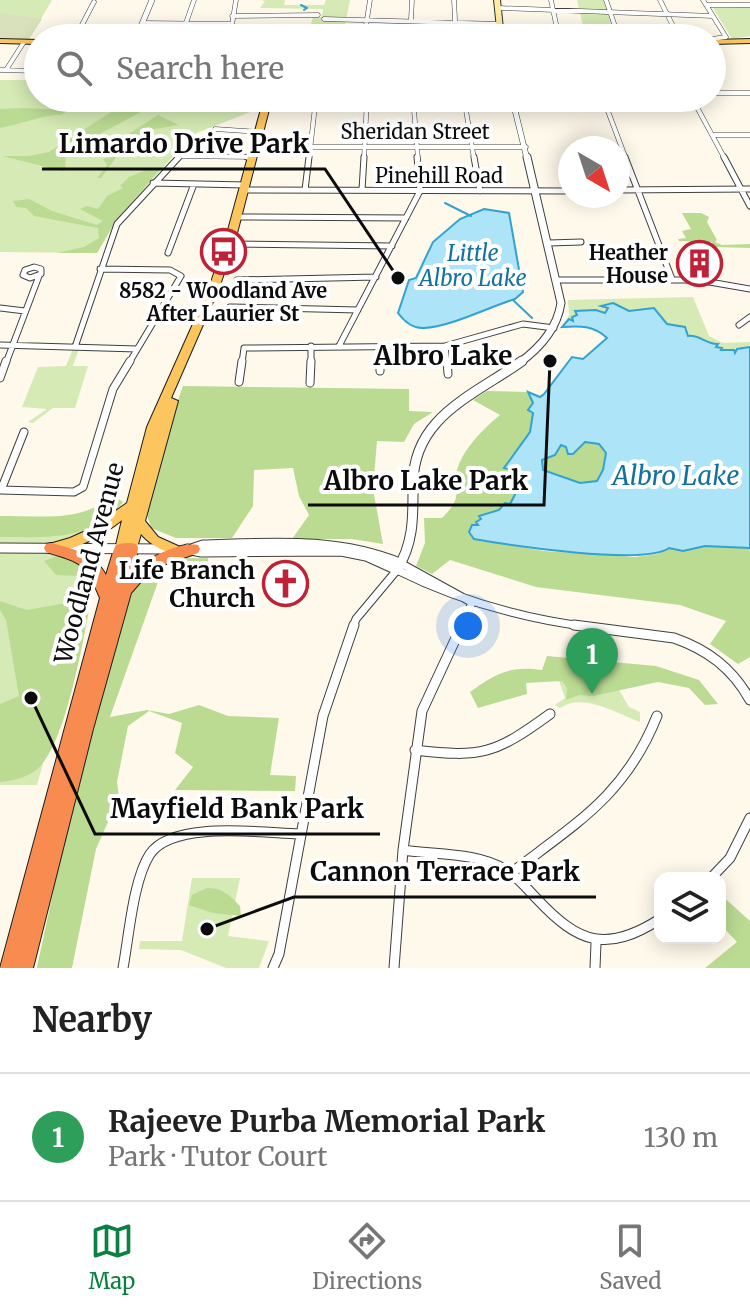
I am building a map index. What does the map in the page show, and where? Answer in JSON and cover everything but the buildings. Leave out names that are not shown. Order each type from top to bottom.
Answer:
[{"type":"highway","points":[[51,548],[80,556],[91,563],[115,595],[147,566],[164,556],[193,549]]},
{"type":"highway","name":"Woodland Avenue","points":[[25,968],[126,548]]},
{"type":"highway","name":"Woodland Avenue","points":[[10,968],[115,595]]},
{"type":"main road","points":[[498,4],[499,24]]},
{"type":"main road","points":[[0,41],[24,42]]},
{"type":"main road","points":[[726,42],[750,42]]},
{"type":"main road","name":"Woodland Avenue","points":[[126,548],[139,523],[163,425],[229,244],[264,112]]},
{"type":"main road","name":"Woodland Avenue","points":[[126,548],[132,505],[153,427],[201,317]]},
{"type":"main road","points":[[51,548],[92,536],[109,526],[132,505]]},
{"type":"main road","points":[[139,523],[154,540],[173,549]]},
{"type":"street","points":[[152,0],[143,23],[198,24]]},
{"type":"street","points":[[186,23],[194,0]]},
{"type":"street","points":[[231,24],[236,0]]},
{"type":"street","points":[[366,24],[370,0]]},
{"type":"street","points":[[412,0],[412,22]]},
{"type":"street","points":[[454,0],[455,23]]},
{"type":"street","points":[[551,0],[557,24]]},
{"type":"street","points":[[606,0],[614,24]]},
{"type":"street","points":[[660,0],[672,24]]},
{"type":"street","points":[[82,24],[94,2]]},
{"type":"street","points":[[705,2],[750,5]]},
{"type":"street","points":[[705,2],[718,24]]},
{"type":"street","points":[[498,4],[713,16]]},
{"type":"street","points":[[232,16],[318,15]]},
{"type":"street","points":[[324,19],[499,24]]},
{"type":"street","points":[[3,70],[24,42]]},
{"type":"street","points":[[3,70],[24,71]]},
{"type":"street","points":[[726,93],[750,93]]},
{"type":"street","points":[[305,190],[314,112]]},
{"type":"street","points":[[362,190],[366,112]]},
{"type":"street","points":[[339,346],[420,191],[414,112]]},
{"type":"street","points":[[466,112],[480,191]]},
{"type":"street","points":[[273,968],[279,954],[323,716],[351,631],[362,609],[400,567],[412,544],[412,465],[421,440],[437,420],[535,350],[554,328],[561,306],[538,191],[516,112]]},
{"type":"street","points":[[608,112],[672,279]]},
{"type":"street","points":[[700,112],[750,206]]},
{"type":"street","points":[[215,129],[259,132]]},
{"type":"street","points":[[713,135],[750,135]]},
{"type":"street","name":"Sheridan Street","points":[[153,183],[182,156],[308,147],[526,147]]},
{"type":"street","points":[[75,347],[119,221],[153,183]]},
{"type":"street","name":"Pinehill Road","points":[[153,183],[305,190],[558,191]]},
{"type":"street","points":[[168,253],[194,184]]},
{"type":"street","points":[[630,190],[750,189]]},
{"type":"street","points":[[237,217],[406,218]]},
{"type":"street","points":[[549,243],[581,242]]},
{"type":"street","points":[[229,244],[392,246]]},
{"type":"street","points":[[24,432],[1,490],[74,492],[83,487],[113,389],[181,274],[170,270],[100,269]]},
{"type":"street","points":[[0,378],[39,276]]},
{"type":"street","points":[[237,280],[376,277]]},
{"type":"street","points":[[557,280],[672,279],[714,281],[750,289]]},
{"type":"street","points":[[230,307],[358,310]]},
{"type":"street","points":[[0,308],[25,311]]},
{"type":"street","points":[[739,325],[750,317]]},
{"type":"street","points":[[239,382],[244,348],[445,346],[523,324],[554,328]]},
{"type":"street","points":[[0,345],[137,349]]},
{"type":"street","points":[[310,383],[311,346]]},
{"type":"street","points":[[380,346],[380,371]]},
{"type":"street","points":[[445,346],[448,374]]},
{"type":"street","points":[[0,548],[341,551],[366,556],[400,567],[472,603],[543,623],[664,636],[690,643],[729,669],[750,700]]},
{"type":"street","points":[[394,968],[415,750],[429,691],[472,603]]},
{"type":"street","points":[[415,750],[462,756],[488,754],[505,747],[550,714]]},
{"type":"street","points":[[511,873],[611,792],[627,775],[641,753],[657,716]]},
{"type":"street","points":[[717,872],[730,858],[750,818]]},
{"type":"street","points":[[123,968],[142,872],[147,857],[160,843],[183,834],[299,834]]},
{"type":"street","points":[[403,850],[486,863],[511,873],[559,921],[596,943],[627,938],[654,922]]},
{"type":"street","points":[[595,968],[596,943]]},
{"type":"green space","points":[[0,0],[52,0],[38,24],[24,24],[24,41],[0,40]]},
{"type":"green space","points":[[261,0],[285,0],[284,5],[324,5],[326,0],[350,0],[345,24],[311,24],[313,17],[322,17],[323,9],[260,8],[265,1]]},
{"type":"green space","points":[[577,0],[605,0],[613,24],[583,24]]},
{"type":"green space","points":[[750,7],[750,36],[732,39],[726,24],[723,24],[713,8]]},
{"type":"green space","points":[[0,13],[42,19],[39,24],[24,24],[24,41],[0,40]]},
{"type":"green space","points":[[0,80],[24,80],[24,112],[250,112],[184,138],[173,156],[114,225],[97,253],[0,252]]},
{"type":"green space","points":[[24,108],[24,112],[66,112],[0,128],[0,109]]},
{"type":"green space","points":[[111,112],[140,112],[66,152],[65,170],[62,171],[2,156],[49,152]]},
{"type":"green space","points":[[158,115],[179,125],[149,130],[139,135],[140,138],[128,141],[101,178],[97,178],[107,165],[103,159],[113,157],[106,153],[114,152],[113,147],[121,148],[117,145],[127,135]]},
{"type":"green space","points":[[149,169],[160,169],[113,225],[97,253],[57,253],[84,247],[99,238],[98,228],[34,216],[26,208],[16,207],[13,201],[29,199],[52,211],[97,225],[103,221],[80,209],[87,206],[98,209],[107,196],[123,188],[120,186],[129,177]]},
{"type":"green space","points":[[682,213],[701,213],[709,217],[707,222],[717,240],[715,242],[722,245],[750,244],[750,248],[713,247],[712,242],[679,241],[686,238],[682,231],[691,229]]},
{"type":"green space","points":[[693,297],[709,336],[723,343],[750,342],[750,347],[737,349],[734,353],[716,347],[718,344],[687,336],[689,334],[684,332],[687,328],[667,324],[654,308],[629,311],[614,303],[605,306],[608,309],[605,313],[600,310],[575,311],[578,315],[562,327],[569,315],[568,300]]},
{"type":"green space","points":[[73,349],[79,349],[73,366],[88,366],[75,408],[53,408],[33,423],[28,422],[47,409],[22,407],[38,367],[66,366]]},
{"type":"green space","points":[[183,386],[409,389],[409,411],[433,412],[414,424],[404,442],[377,441],[373,489],[383,544],[352,539],[292,539],[309,515],[299,496],[293,468],[254,470],[253,506],[232,538],[176,538],[151,528],[147,515],[169,425]]},
{"type":"green space","points":[[487,391],[529,392],[533,403],[530,412],[533,413],[530,432],[507,462],[506,469],[515,471],[513,487],[518,489],[509,505],[504,504],[499,510],[481,516],[478,525],[469,528],[474,539],[544,551],[635,557],[657,554],[669,548],[683,551],[705,546],[750,548],[750,657],[738,664],[710,644],[726,621],[680,605],[536,587],[450,560],[432,574],[416,566],[425,543],[424,518],[442,518],[449,510],[456,499],[459,463],[468,448],[500,415],[473,400]]},
{"type":"green space","points":[[585,442],[599,444],[606,453],[603,471],[597,481],[580,483],[543,470],[542,460],[555,455],[561,445],[566,447],[568,454],[573,454]]},
{"type":"green space","points":[[113,495],[123,502],[111,515],[83,531],[51,536],[0,537],[0,516],[74,514],[101,504]]},
{"type":"green space","points":[[0,516],[112,517],[37,785],[0,785]]},
{"type":"green space","points":[[57,556],[83,569],[91,587],[92,596],[72,690],[65,716],[46,758],[35,771],[18,779],[0,782],[0,704],[19,696],[0,601],[27,610],[72,602],[77,576],[56,575],[44,561]]},
{"type":"green space","points":[[208,558],[208,563],[164,565],[110,717],[147,710],[169,714],[199,705],[228,716],[279,718],[270,775],[296,776],[295,791],[175,790],[193,767],[175,753],[182,723],[149,711],[128,726],[117,782],[119,797],[96,849],[72,968],[37,968],[84,755],[117,633],[133,590],[154,564],[177,559]]},
{"type":"green space","points":[[547,656],[656,666],[699,680],[718,704],[705,705],[689,688],[658,682],[593,696],[579,695],[566,700],[567,688],[562,681],[526,683],[527,694],[478,708],[470,692],[503,672],[542,670]]},
{"type":"green space","points":[[555,669],[619,690],[629,707],[640,712],[640,722],[589,703],[579,702],[560,708],[555,705],[565,698]]},
{"type":"green space","points":[[192,878],[240,878],[228,936],[269,941],[259,968],[226,968],[181,950],[139,949],[140,941],[182,941]]},
{"type":"green space","points":[[207,888],[229,895],[240,906],[241,916],[213,913],[189,905],[192,895]]},
{"type":"green space","points":[[726,899],[750,921],[750,968],[705,968],[737,942],[726,930]]},
{"type":"water","name":"Little Albro Lake","points":[[484,209],[509,213],[523,292],[515,299],[446,324],[420,328],[409,324],[398,313],[409,280],[416,278],[433,242],[460,219]]},
{"type":"water","name":"Albro Lake","points":[[613,303],[629,311],[654,308],[667,324],[685,327],[688,336],[718,344],[716,347],[721,350],[734,350],[735,353],[737,349],[750,347],[750,548],[705,546],[683,551],[669,548],[655,553],[605,555],[491,542],[474,539],[469,532],[472,525],[478,525],[479,516],[499,510],[505,503],[510,504],[518,489],[512,487],[516,480],[515,471],[504,468],[530,432],[533,413],[528,410],[533,403],[528,392],[540,397],[572,357],[583,359],[607,338],[591,329],[562,327],[569,319],[573,321],[572,317],[577,315],[575,311],[605,313],[608,308],[601,306]],"holes":[[[585,442],[599,444],[606,453],[597,481],[580,483],[543,470],[542,460],[555,455],[561,445],[566,447],[568,454],[573,454]]]},
{"type":"waterway","points":[[301,5],[307,8],[304,10]]},
{"type":"waterway","points":[[445,203],[471,216]]},
{"type":"waterway","points":[[513,300],[532,318]]},
{"type":"place","name":"8582 - Woodland Ave After Laurier St","points":[[223,251]]},
{"type":"place","name":"Heather House","points":[[699,263]]},
{"type":"place","name":"Limardo Drive Park","points":[[398,278]]},
{"type":"place","name":"Albro Lake Park","points":[[550,361]]},
{"type":"place","name":"Life Branch Church","points":[[286,584]]},
{"type":"place","name":"Rajeeve Purba Memorial Park","points":[[592,694]]},
{"type":"place","name":"Mayfield Bank Park","points":[[31,698]]},
{"type":"place","name":"Cannon Terrace Park","points":[[207,929]]},
{"type":"district","name":"Albro Lake","points":[[443,355]]}]
